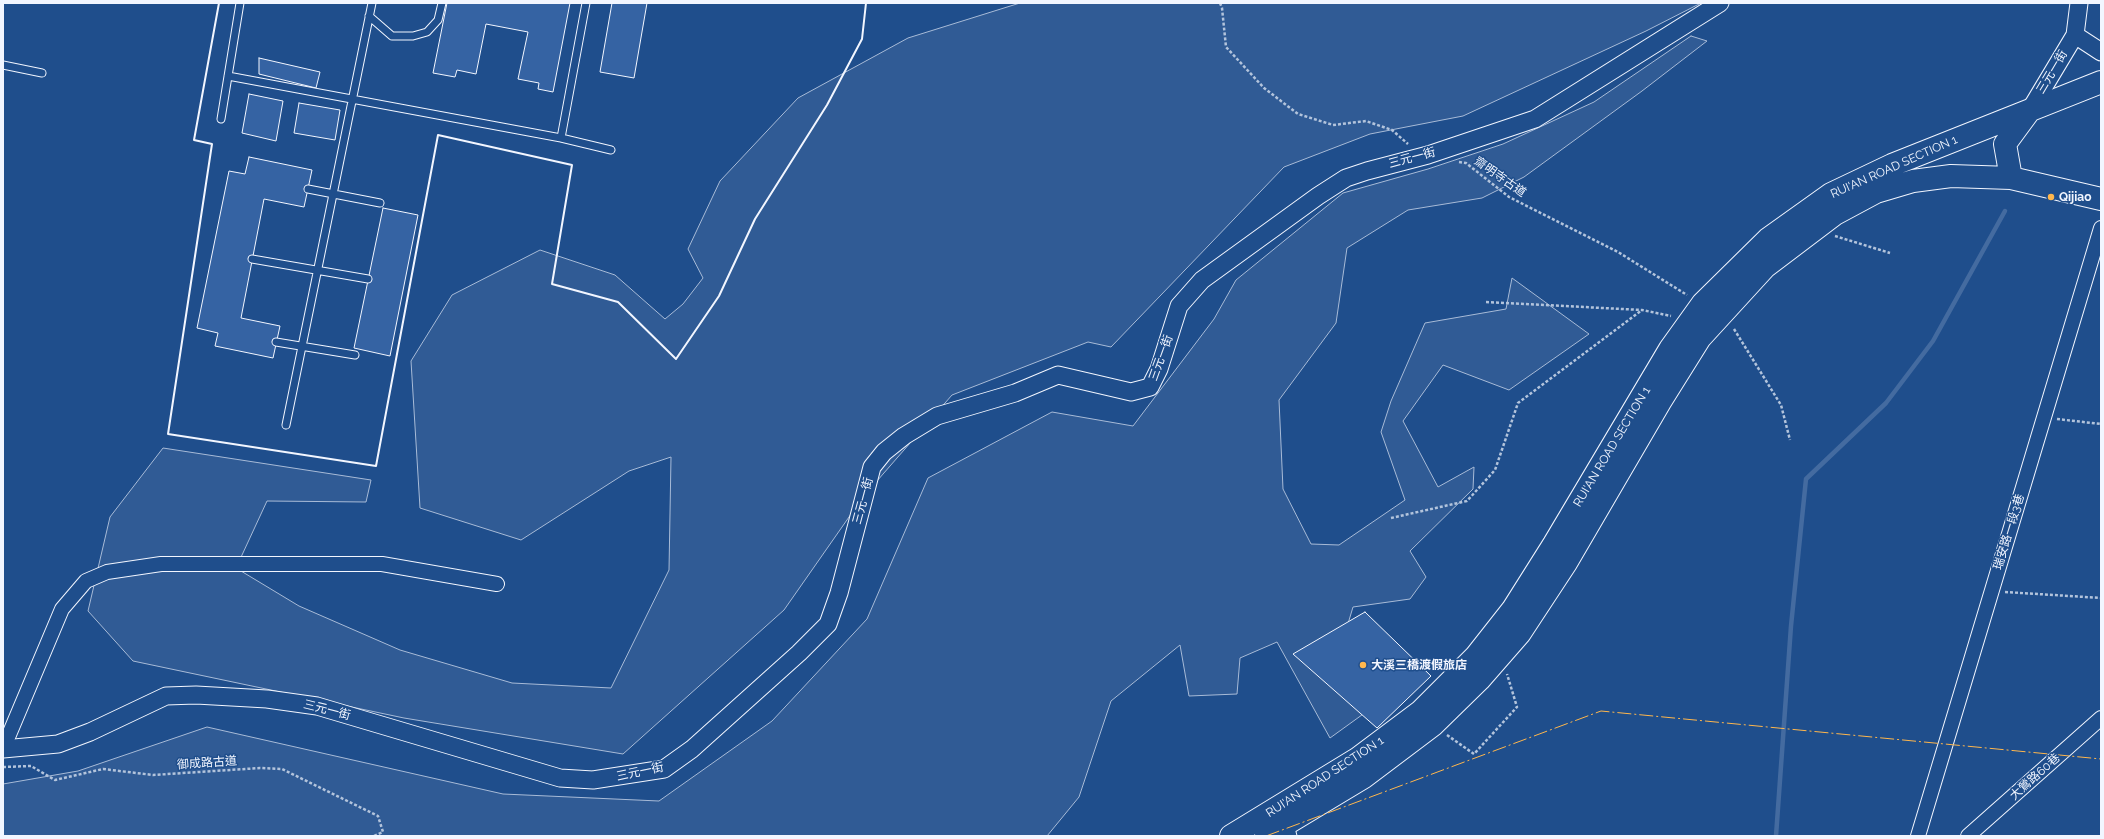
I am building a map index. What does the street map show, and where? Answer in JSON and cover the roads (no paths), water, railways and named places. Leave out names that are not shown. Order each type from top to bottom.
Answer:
[{"type":"main road","name":"RUI'AN ROAD SECTION 1","points":[[1266,836],[1357,759],[1421,711],[1476,656],[1513,609],[1554,544],[1670,349],[1706,312],[1768,239],[1831,194],[1892,165],[2101,82]]},
{"type":"main road","points":[[2011,178],[2005,144],[2030,110]]},
{"type":"main road","name":"RUI'AN ROAD SECTION 1","points":[[1231,836],[1286,819],[1364,777],[1433,726],[1479,680],[1520,633],[1566,563],[1660,402],[1700,338],[1706,312],[1835,214],[1876,192],[1913,181],[1951,176],[2011,178],[2101,199]]},
{"type":"street","name":"三元一街","points":[[3,749],[58,744],[90,732],[166,696],[196,695],[267,699],[317,706],[560,778],[593,780],[664,769],[692,749],[799,653],[828,624],[839,593],[872,468],[884,452],[904,436],[937,416],[1014,393],[1058,375],[1131,392],[1150,387],[1159,369],[1179,306],[1202,280],[1318,196],[1346,178],[1428,155],[1535,119],[1720,3]]},
{"type":"street","name":"三元一街","points":[[2030,110],[2075,34],[2079,3]]},
{"type":"street","points":[[2075,34],[2101,52]]},
{"type":"street","name":"瑞安路一段3巷","points":[[1918,836],[2101,228]]},
{"type":"street","points":[[3,749],[62,609],[86,581],[107,572],[161,564],[382,564],[497,584]]},
{"type":"street","name":"大鶯路60巷","points":[[1968,836],[2101,718]]},
{"type":"lane","points":[[221,119],[240,3]]},
{"type":"lane","points":[[286,425],[372,3]]},
{"type":"lane","points":[[369,16],[392,36],[413,36],[427,32],[438,20],[442,3]]},
{"type":"lane","points":[[561,138],[586,3]]},
{"type":"lane","points":[[3,65],[42,73]]},
{"type":"lane","points":[[228,76],[561,138],[611,150]]},
{"type":"lane","points":[[308,189],[380,203]]},
{"type":"lane","points":[[252,259],[368,279]]},
{"type":"lane","points":[[276,342],[355,356]]},
{"type":"waterway","points":[[1776,836],[1791,626],[1806,479],[1886,403],[1933,341],[2005,211]]},
{"type":"place","name":"Qijiao","points":[[2051,197]]},
{"type":"place","name":"大溪三橋渡假旅店","points":[[1363,665]]}]
